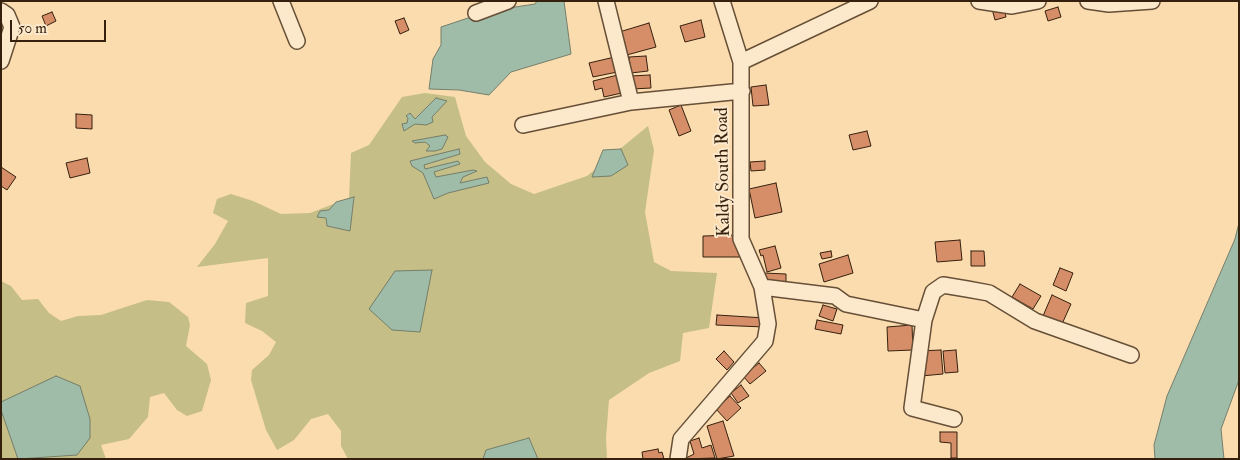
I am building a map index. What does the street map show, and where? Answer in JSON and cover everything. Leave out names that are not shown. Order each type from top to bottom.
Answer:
[{"type":"street","points":[[281,1],[296,41]]},
{"type":"street","points":[[476,13],[508,1]]},
{"type":"street","points":[[606,1],[631,102]]},
{"type":"street","name":"Kaldy South Road","points":[[678,459],[681,439],[765,341],[768,324],[762,287],[741,239],[741,62],[722,1]]},
{"type":"street","points":[[741,62],[870,1]]},
{"type":"street","points":[[979,1],[1012,6],[1038,1]]},
{"type":"street","points":[[1088,1],[1108,4],[1152,1]]},
{"type":"street","points":[[1,11],[7,15],[12,27],[1,61]]},
{"type":"street","points":[[523,125],[631,102],[742,91]]},
{"type":"street","points":[[954,418],[912,408],[924,320],[933,292],[942,285],[989,293],[1035,321],[1131,355]]},
{"type":"street","points":[[762,287],[835,296],[846,304],[924,320]]},
{"type":"shaded area","points":[[537,1],[564,1],[571,54],[511,72],[489,95],[459,90],[429,89],[433,59],[441,45],[441,27],[489,11],[535,4]]},
{"type":"shaded area","points":[[425,93],[455,97],[466,136],[485,162],[511,184],[534,194],[587,176],[648,126],[654,150],[645,212],[654,262],[671,271],[717,273],[709,328],[683,333],[680,361],[649,373],[609,400],[606,438],[607,459],[348,459],[341,446],[341,431],[328,414],[311,419],[294,440],[277,450],[266,430],[251,380],[252,370],[269,355],[276,342],[262,331],[245,323],[246,303],[268,296],[268,258],[197,267],[215,244],[228,221],[213,213],[217,199],[231,194],[253,201],[281,214],[310,213],[349,198],[351,153],[369,145],[402,97]]},
{"type":"shaded area","points":[[436,98],[447,101],[432,117],[433,122],[426,125],[415,124],[404,131],[402,124],[407,123],[408,118],[406,116],[410,113],[415,119]]},
{"type":"shaded area","points":[[445,135],[448,137],[442,149],[435,151],[426,151],[430,146],[425,142],[415,143],[412,141]]},
{"type":"shaded area","points":[[459,149],[460,154],[424,165],[425,169],[458,161],[460,164],[434,172],[436,177],[473,170],[477,171],[463,177],[460,183],[487,177],[489,183],[448,193],[434,199],[423,173],[412,166],[410,161]]},
{"type":"shaded area","points":[[621,149],[628,165],[611,176],[592,177],[603,150]]},
{"type":"shaded area","points":[[354,197],[350,231],[327,226],[326,218],[317,217],[320,211],[329,210],[336,202]]},
{"type":"shaded area","points":[[1239,223],[1239,380],[1221,429],[1224,459],[1155,459],[1154,445],[1167,396],[1235,239]]},
{"type":"shaded area","points":[[432,270],[420,332],[392,330],[369,309],[395,271]]},
{"type":"shaded area","points":[[1,281],[11,286],[22,300],[38,299],[49,313],[61,321],[78,316],[101,315],[147,300],[169,302],[188,317],[190,325],[186,346],[207,364],[211,380],[202,411],[187,416],[177,410],[164,393],[150,397],[148,417],[129,439],[101,445],[106,459],[1,459]]},
{"type":"shaded area","points":[[56,376],[80,386],[90,419],[90,438],[77,455],[18,459],[1,410],[1,402]]},
{"type":"shaded area","points":[[529,438],[538,459],[483,459],[486,450]]},
{"type":"building","points":[[1003,3],[1006,17],[995,20],[991,5]]},
{"type":"building","points":[[1058,7],[1061,17],[1048,21],[1045,11]]},
{"type":"building","points":[[52,12],[56,21],[46,26],[42,16]]},
{"type":"building","points":[[404,18],[409,30],[400,34],[395,21]]},
{"type":"building","points":[[701,20],[705,37],[685,42],[680,26]]},
{"type":"building","points":[[649,23],[656,47],[623,56],[616,33]]},
{"type":"building","points":[[619,56],[622,71],[593,77],[589,63]]},
{"type":"building","points":[[646,56],[648,71],[631,73],[629,57]]},
{"type":"building","points":[[622,74],[626,92],[604,97],[602,88],[595,90],[593,81]]},
{"type":"building","points":[[650,75],[651,88],[632,89],[631,76]]},
{"type":"building","points":[[766,85],[769,105],[753,106],[751,87]]},
{"type":"building","points":[[681,105],[691,131],[679,136],[669,110]]},
{"type":"building","points":[[76,114],[92,115],[92,129],[76,128]]},
{"type":"building","points":[[867,131],[871,146],[853,150],[849,135]]},
{"type":"building","points":[[87,158],[90,173],[70,178],[66,163]]},
{"type":"building","points":[[765,161],[765,170],[751,171],[750,162]]},
{"type":"building","points":[[1,167],[16,177],[7,190],[1,186]]},
{"type":"building","points":[[776,183],[782,212],[755,218],[749,189]]},
{"type":"building","points":[[740,235],[740,257],[703,257],[703,236]]},
{"type":"building","points":[[960,240],[962,260],[937,262],[935,242]]},
{"type":"building","points":[[775,246],[781,268],[767,272],[763,255],[761,256],[759,250]]},
{"type":"building","points":[[831,251],[832,257],[822,259],[820,253]]},
{"type":"building","points":[[971,251],[984,251],[985,266],[971,266]]},
{"type":"building","points":[[848,255],[853,273],[824,282],[819,264]]},
{"type":"building","points":[[1060,268],[1073,273],[1066,291],[1053,285]]},
{"type":"building","points":[[764,273],[786,274],[786,282],[763,280]]},
{"type":"building","points":[[1020,284],[1041,296],[1033,309],[1012,297]]},
{"type":"building","points":[[1052,295],[1071,304],[1062,324],[1043,316]]},
{"type":"building","points":[[823,305],[837,309],[833,321],[819,316]]},
{"type":"building","points":[[717,315],[765,318],[764,327],[716,325]]},
{"type":"building","points":[[817,320],[843,325],[841,334],[815,329]]},
{"type":"building","points":[[912,325],[913,350],[888,351],[887,327]]},
{"type":"building","points":[[941,350],[943,374],[921,376],[919,351]]},
{"type":"building","points":[[956,350],[958,372],[945,373],[943,351]]},
{"type":"building","points":[[724,351],[734,362],[727,370],[716,359]]},
{"type":"building","points":[[759,363],[766,371],[750,384],[743,376]]},
{"type":"building","points":[[741,385],[749,396],[738,403],[731,393]]},
{"type":"building","points":[[730,396],[741,408],[727,421],[716,409]]},
{"type":"building","points":[[723,421],[734,456],[717,459],[707,426]]},
{"type":"building","points":[[940,432],[957,432],[957,458],[951,458],[951,443],[940,442]]},
{"type":"building","points":[[699,438],[702,448],[711,445],[715,458],[684,459],[694,454],[690,441]]},
{"type":"building","points":[[658,449],[659,453],[662,452],[664,459],[643,459],[642,452]]}]
